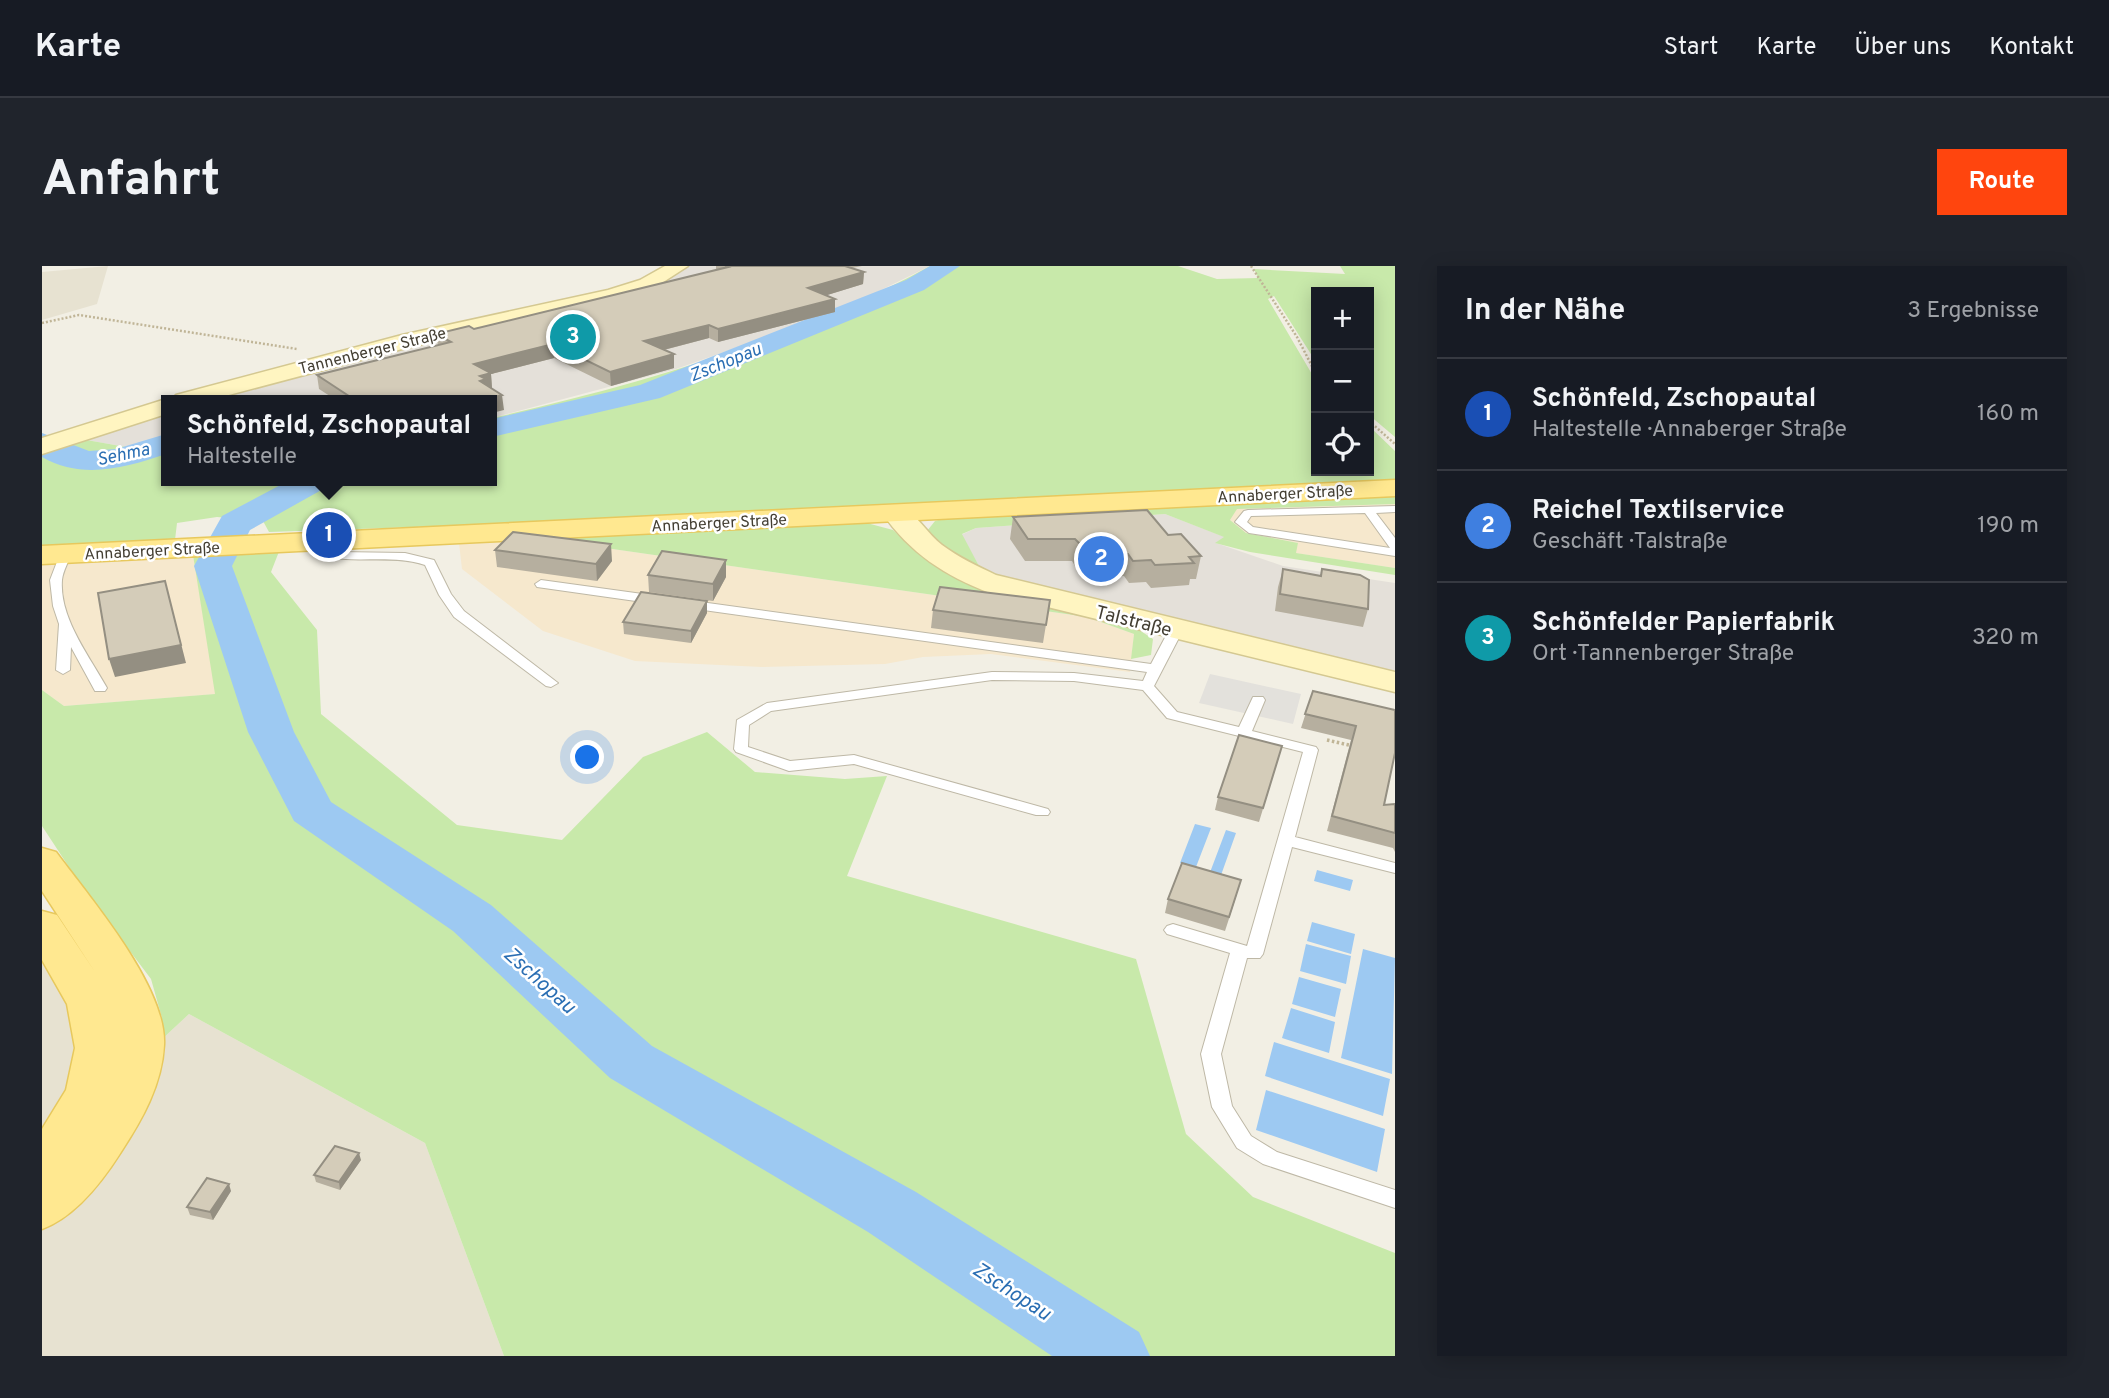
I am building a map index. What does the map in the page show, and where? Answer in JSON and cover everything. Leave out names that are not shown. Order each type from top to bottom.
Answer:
[{"type":"main road","name":"Tannenberger Straße","points":[[202,395],[332,360],[630,290],[679,266]]},
{"type":"main road","points":[[51,442],[161,408]]},
{"type":"main road","name":"Annaberger Straße","points":[[54,554],[1395,488]]},
{"type":"main road","name":"Talstraße","points":[[896,513],[924,546],[941,560],[975,578],[1176,630],[1395,682]]},
{"type":"main road","points":[[42,861],[122,981],[138,1017],[139,1053],[123,1105],[108,1135],[81,1171],[42,1207]]},
{"type":"main road","points":[[42,925],[90,1003],[99,1035],[97,1067],[86,1104],[66,1139],[42,1165]]},
{"type":"lane","points":[[1395,509],[1248,513],[1241,522],[1249,530],[1395,552]]},
{"type":"lane","points":[[1368,510],[1395,546]]},
{"type":"lane","points":[[320,541],[326,552],[341,557],[416,559],[430,564],[444,595],[459,614],[551,683]]},
{"type":"lane","points":[[54,554],[55,581],[66,622],[100,688]]},
{"type":"lane","points":[[541,584],[1155,669]]},
{"type":"lane","points":[[63,670],[66,622]]},
{"type":"lane","points":[[1147,687],[1176,630]]},
{"type":"lane","points":[[1042,812],[854,759],[789,766],[741,749],[742,723],[767,707],[992,676],[1074,677],[1147,687],[1172,715],[1311,750],[1254,954],[1173,930]]},
{"type":"lane","points":[[1244,733],[1258,700]]},
{"type":"lane","points":[[1286,840],[1395,868]]},
{"type":"lane","points":[[1240,950],[1211,1054],[1222,1107],[1244,1142],[1270,1158],[1395,1199]]},
{"type":"path","points":[[1251,266],[1297,337],[1311,364]]},
{"type":"path","points":[[42,323],[79,315],[294,348],[332,360]]},
{"type":"path","points":[[1374,425],[1395,444]]},
{"type":"path","points":[[1327,740],[1361,748]]},
{"type":"shaded area","points":[[108,266],[97,304],[42,320],[42,272]]},
{"type":"shaded area","points":[[684,266],[930,266],[836,312],[676,369],[497,417],[497,395],[213,395],[274,378],[625,294]]},
{"type":"shaded area","points":[[161,411],[161,436],[126,447],[81,439]]},
{"type":"shaded area","points":[[1395,504],[1395,568],[1295,553],[1298,543],[1246,533],[1230,520],[1236,509]]},
{"type":"shaded area","points":[[1165,514],[1225,537],[1216,543],[1283,566],[1395,583],[1395,673],[1005,578],[979,566],[961,535],[976,528]]},
{"type":"shaded area","points":[[522,536],[1087,617],[1134,634],[1130,672],[991,654],[923,657],[885,664],[762,667],[635,661],[543,631],[462,569],[459,543]]},
{"type":"shaded area","points":[[193,555],[216,694],[64,706],[42,690],[42,562]]},
{"type":"shaded area","points":[[1210,674],[1301,694],[1293,724],[1199,703]]},
{"type":"shaded area","points":[[42,959],[72,1012],[82,1077],[42,1146]]},
{"type":"shaded area","points":[[189,1014],[425,1143],[504,1356],[42,1356],[42,1231],[98,1182],[160,1041]]},
{"type":"green space","points":[[930,266],[1178,266],[1217,279],[1258,278],[1254,269],[1345,274],[1340,266],[1395,266],[1395,437],[1374,419],[1374,287],[1311,287],[1311,354],[1274,296],[1268,299],[1311,372],[1311,476],[1374,476],[1374,431],[1395,451],[1395,483],[450,530],[445,526],[269,532],[263,521],[217,517],[177,523],[175,540],[42,549],[42,454],[81,439],[126,447],[161,436],[161,486],[497,486],[497,417],[660,375],[826,316]]},
{"type":"green space","points":[[1395,493],[1395,504],[1237,509],[1230,520],[1246,533],[1298,543],[1296,553],[1395,568],[1395,575],[1250,552],[1215,543],[1224,537],[1165,514],[976,528],[962,534],[979,566],[1005,578],[944,554],[927,531],[935,521],[952,516]]},
{"type":"green space","points":[[863,522],[893,530],[922,555],[1130,624],[1153,639],[1151,655],[1131,659],[1134,634],[1087,617],[522,536]]},
{"type":"green space","points":[[280,549],[271,572],[317,630],[321,714],[457,825],[562,840],[643,757],[707,732],[755,772],[845,779],[887,776],[847,876],[1136,959],[1186,1134],[1253,1197],[1395,1253],[1395,1356],[504,1356],[425,1143],[189,1014],[160,1041],[162,1018],[151,979],[86,893],[42,826],[42,690],[64,706],[215,694],[193,555]]},
{"type":"water","points":[[1195,824],[1211,828],[1196,867],[1180,863]]},
{"type":"water","points":[[1226,830],[1236,833],[1220,878],[1209,875]]},
{"type":"water","points":[[1317,870],[1353,880],[1350,891],[1314,881]]},
{"type":"water","points":[[1312,922],[1355,934],[1351,954],[1307,941]]},
{"type":"water","points":[[1306,944],[1351,956],[1346,984],[1300,971]]},
{"type":"water","points":[[1363,949],[1395,958],[1392,1074],[1341,1058]]},
{"type":"water","points":[[1299,977],[1341,989],[1335,1017],[1292,1004]]},
{"type":"water","points":[[1291,1008],[1335,1022],[1329,1053],[1282,1038]]},
{"type":"water","points":[[1274,1042],[1390,1079],[1383,1116],[1265,1076]]},
{"type":"water","points":[[1266,1090],[1385,1129],[1377,1172],[1256,1130]]},
{"type":"building","points":[[725,266],[845,266],[864,272],[808,288],[835,299],[718,329],[709,325],[644,341],[674,354],[610,372],[553,344],[474,364],[491,373],[480,376],[486,379],[480,381],[502,395],[497,396],[347,395],[317,375],[451,342],[436,334],[469,326],[474,329],[728,267]]},
{"type":"building","points":[[1147,510],[1168,535],[1181,534],[1201,556],[1189,557],[1194,563],[1155,565],[1151,560],[1133,561],[1128,554],[1099,555],[1090,543],[1079,543],[1075,539],[1028,539],[1013,517]]},
{"type":"building","points":[[513,532],[611,544],[596,564],[495,550]]},
{"type":"building","points":[[662,551],[726,560],[713,584],[648,575]]},
{"type":"building","points":[[1283,569],[1321,576],[1322,569],[1360,575],[1369,580],[1368,609],[1280,594]]},
{"type":"building","points":[[165,581],[181,645],[109,659],[98,593]]},
{"type":"building","points":[[940,587],[1050,600],[1046,625],[933,610]]},
{"type":"building","points":[[641,592],[707,601],[691,631],[623,622]]},
{"type":"building","points":[[1313,691],[1395,710],[1395,753],[1384,805],[1395,804],[1395,833],[1332,816],[1356,726],[1305,714]]},
{"type":"building","points":[[1239,735],[1282,746],[1263,808],[1218,797]]},
{"type":"building","points":[[1182,863],[1241,880],[1229,917],[1168,899]]},
{"type":"building","points":[[335,1146],[359,1153],[339,1182],[314,1175]]},
{"type":"building","points":[[207,1178],[229,1184],[210,1212],[187,1207]]},
{"type":"waterway","name":"Zschopau","points":[[497,427],[649,392],[915,285],[948,266]]},
{"type":"waterway","name":"Sehma","points":[[42,443],[59,453],[89,461],[132,455],[161,446]]},
{"type":"waterway","name":"Zschopau","points":[[304,486],[235,524],[213,566],[271,732],[311,811],[472,918],[631,1062],[892,1212],[1113,1356]]},
{"type":"place","name":"Schönfelder Papierfabrik","points":[[573,337]]},
{"type":"place","name":"Schönfeld, Zschopautal","points":[[329,535]]},
{"type":"place","name":"Reichel Textilservice","points":[[1101,559]]}]
